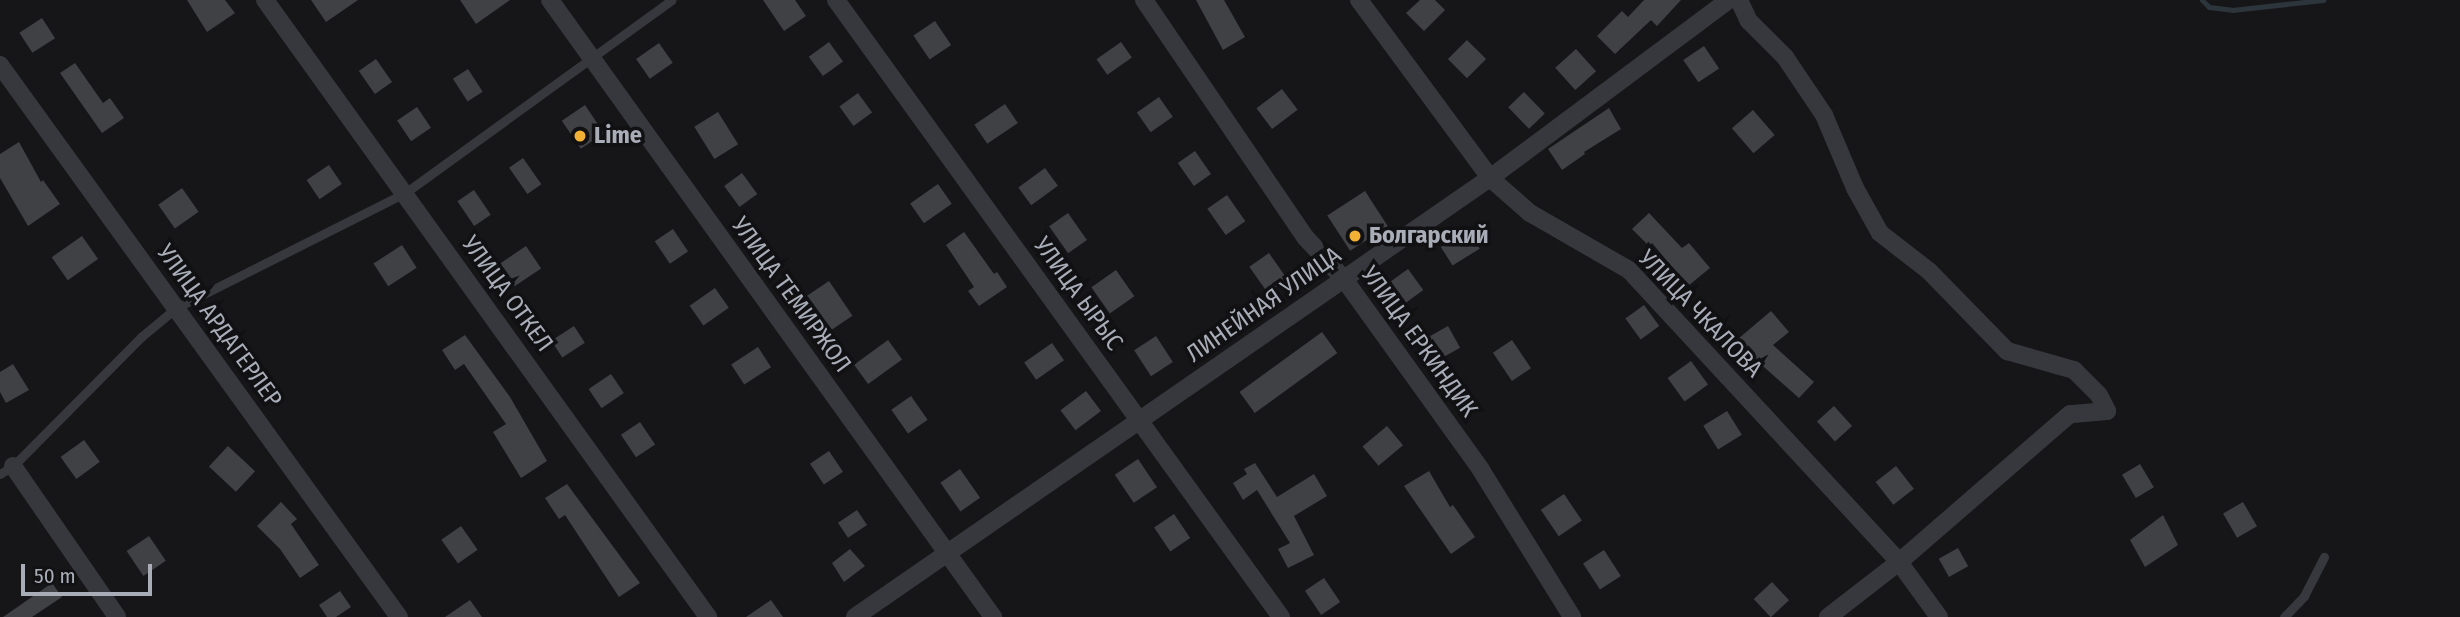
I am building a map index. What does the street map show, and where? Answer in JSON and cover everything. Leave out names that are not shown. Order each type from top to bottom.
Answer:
[{"type":"street","name":"УЛИЦА ОТКЕЛ","points":[[265,0],[708,617]]},
{"type":"street","name":"УЛИЦА ТЕМИРЖОЛ","points":[[551,0],[992,617]]},
{"type":"street","name":"УЛИЦА ЫРЫС","points":[[836,0],[1281,617]]},
{"type":"street","name":"УЛИЦА ЕРКИНДИК","points":[[1144,0],[1305,237],[1344,279],[1481,470],[1572,617]]},
{"type":"street","name":"УЛИЦА ЧКАЛОВА","points":[[1359,0],[1490,178],[1530,213],[1629,270],[1899,562],[1939,617]]},
{"type":"street","name":"ЛИНЕЙНАЯ УЛИЦА","points":[[855,617],[1490,178],[1729,0]]},
{"type":"street","points":[[1739,0],[1749,21],[1785,57],[1824,115],[1854,188],[1880,233],[1929,271],[2007,351],[2074,370],[2099,396],[2107,411],[2070,414],[1899,562],[1828,617]]},
{"type":"street","name":"УЛИЦА АРДАГЕРЛЕР","points":[[0,65],[399,617]]},
{"type":"street","points":[[6,470],[117,617]]},
{"type":"lane","points":[[6,470],[141,337],[176,308],[405,193],[672,0]]},
{"type":"lane","points":[[2284,617],[2304,596],[2324,557]]},
{"type":"building","points":[[187,0],[225,0],[235,13],[207,32]]},
{"type":"building","points":[[311,0],[358,0],[326,22]]},
{"type":"building","points":[[460,0],[510,0],[476,24]]},
{"type":"building","points":[[763,0],[795,0],[806,16],[784,31]]},
{"type":"building","points":[[1196,0],[1224,0],[1245,37],[1223,50]]},
{"type":"building","points":[[1420,0],[1435,0],[1445,10],[1424,31],[1406,13]]},
{"type":"building","points":[[1644,0],[1681,0],[1657,26],[1651,20],[1615,54],[1597,36],[1622,11],[1628,17]]},
{"type":"building","points":[[42,18],[55,38],[32,53],[19,33]]},
{"type":"building","points":[[935,21],[951,45],[930,60],[913,36]]},
{"type":"building","points":[[1467,40],[1486,59],[1467,78],[1448,59]]},
{"type":"building","points":[[829,42],[843,61],[823,76],[809,57]]},
{"type":"building","points":[[1121,42],[1132,58],[1107,75],[1096,59]]},
{"type":"building","points":[[659,43],[673,63],[650,79],[636,59]]},
{"type":"building","points":[[1704,46],[1719,68],[1698,82],[1683,60]]},
{"type":"building","points":[[1576,49],[1596,71],[1575,90],[1555,68]]},
{"type":"building","points":[[376,59],[392,82],[375,94],[359,71]]},
{"type":"building","points":[[75,63],[103,103],[110,98],[124,118],[102,133],[60,73]]},
{"type":"building","points":[[468,69],[483,92],[468,101],[453,79]]},
{"type":"building","points":[[1282,89],[1298,110],[1272,129],[1256,108]]},
{"type":"building","points":[[1524,92],[1545,114],[1529,129],[1508,107]]},
{"type":"building","points":[[858,93],[872,112],[853,126],[839,107]]},
{"type":"building","points":[[1159,97],[1173,117],[1151,132],[1137,112]]},
{"type":"building","points":[[1005,104],[1018,123],[987,144],[974,125]]},
{"type":"building","points":[[585,105],[604,133],[581,149],[562,121]]},
{"type":"building","points":[[417,107],[431,128],[411,141],[397,120]]},
{"type":"building","points":[[1609,108],[1621,129],[1584,152],[1585,154],[1562,170],[1548,149]]},
{"type":"building","points":[[1753,110],[1775,135],[1754,153],[1732,128]]},
{"type":"building","points":[[718,112],[738,144],[714,159],[694,127]]},
{"type":"building","points":[[19,142],[41,182],[43,180],[60,204],[28,226],[0,178],[0,154]]},
{"type":"building","points":[[1195,151],[1211,174],[1194,186],[1178,163]]},
{"type":"building","points":[[523,158],[541,184],[527,194],[509,168]]},
{"type":"building","points":[[329,165],[342,184],[319,199],[307,180]]},
{"type":"building","points":[[1045,168],[1058,186],[1031,205],[1018,187]]},
{"type":"building","points":[[742,173],[757,194],[739,207],[724,186]]},
{"type":"building","points":[[938,184],[952,204],[924,223],[910,204]]},
{"type":"building","points":[[182,188],[199,212],[175,228],[158,205]]},
{"type":"building","points":[[474,190],[491,215],[474,226],[457,201]]},
{"type":"building","points":[[1365,191],[1388,226],[1350,251],[1327,216]]},
{"type":"building","points":[[1227,195],[1245,221],[1226,235],[1207,209]]},
{"type":"building","points":[[1068,213],[1087,240],[1068,253],[1049,226]]},
{"type":"building","points":[[1649,213],[1682,248],[1689,243],[1710,268],[1688,286],[1652,243],[1649,246],[1632,229]]},
{"type":"building","points":[[673,229],[688,251],[670,264],[655,241]]},
{"type":"building","points":[[1468,230],[1480,249],[1453,266],[1441,247]]},
{"type":"building","points":[[964,232],[994,274],[997,272],[1007,287],[979,306],[968,291],[974,287],[946,245]]},
{"type":"building","points":[[82,236],[98,259],[68,280],[52,257]]},
{"type":"building","points":[[402,245],[417,268],[388,286],[373,264]]},
{"type":"building","points":[[526,246],[541,268],[515,286],[499,264]]},
{"type":"building","points":[[1269,253],[1287,279],[1268,293],[1249,267]]},
{"type":"building","points":[[1408,269],[1423,290],[1404,304],[1389,283]]},
{"type":"building","points":[[1116,270],[1134,296],[1110,313],[1091,287]]},
{"type":"building","points":[[829,281],[852,316],[828,333],[804,298]]},
{"type":"building","points":[[715,288],[729,308],[703,325],[690,306]]},
{"type":"building","points":[[1644,305],[1659,326],[1641,340],[1625,319]]},
{"type":"building","points":[[1771,311],[1789,332],[1773,345],[1814,382],[1799,398],[1756,360],[1738,339]]},
{"type":"building","points":[[574,326],[585,343],[562,357],[551,341]]},
{"type":"building","points":[[1448,326],[1460,348],[1439,360],[1427,338]]},
{"type":"building","points":[[1322,332],[1337,353],[1255,413],[1239,392]]},
{"type":"building","points":[[465,335],[510,397],[547,461],[521,478],[493,432],[506,424],[464,364],[455,370],[442,350]]},
{"type":"building","points":[[1156,336],[1173,362],[1151,376],[1134,350]]},
{"type":"building","points":[[888,340],[902,359],[868,384],[854,365]]},
{"type":"building","points":[[1512,340],[1531,368],[1512,381],[1493,353]]},
{"type":"building","points":[[1052,343],[1064,360],[1036,380],[1024,363]]},
{"type":"building","points":[[758,347],[771,367],[744,385],[731,364]]},
{"type":"building","points":[[1691,361],[1708,384],[1685,402],[1668,378]]},
{"type":"building","points":[[13,364],[29,390],[6,403],[0,392],[0,372]]},
{"type":"building","points":[[611,374],[624,393],[601,408],[589,389]]},
{"type":"building","points":[[1086,391],[1101,411],[1075,430],[1060,410]]},
{"type":"building","points":[[911,396],[928,420],[908,434],[891,410]]},
{"type":"building","points":[[1834,406],[1852,426],[1835,441],[1817,421]]},
{"type":"building","points":[[1727,411],[1742,435],[1718,450],[1703,426]]},
{"type":"building","points":[[640,422],[655,444],[636,457],[621,435]]},
{"type":"building","points":[[1387,426],[1403,445],[1379,466],[1362,447]]},
{"type":"building","points":[[84,440],[100,462],[76,479],[61,457]]},
{"type":"building","points":[[228,446],[255,471],[236,492],[209,466]]},
{"type":"building","points":[[829,451],[843,472],[824,485],[810,464]]},
{"type":"building","points":[[1138,459],[1157,487],[1134,503],[1115,475]]},
{"type":"building","points":[[1255,463],[1277,497],[1314,474],[1327,496],[1294,516],[1314,555],[1288,568],[1278,549],[1290,543],[1257,490],[1243,500],[1233,483],[1247,474],[1244,469]]},
{"type":"building","points":[[2140,464],[2154,487],[2136,498],[2122,475]]},
{"type":"building","points":[[1896,466],[1914,489],[1893,505],[1876,482]]},
{"type":"building","points":[[960,469],[980,498],[960,511],[940,483]]},
{"type":"building","points":[[1429,471],[1450,507],[1453,505],[1475,537],[1451,554],[1404,486]]},
{"type":"building","points":[[567,484],[640,583],[619,597],[565,515],[559,519],[545,498]]},
{"type":"building","points":[[1564,494],[1582,521],[1559,536],[1541,510]]},
{"type":"building","points":[[281,502],[297,519],[291,524],[319,565],[300,578],[280,549],[257,526]]},
{"type":"building","points":[[2243,502],[2257,526],[2237,538],[2223,514]]},
{"type":"building","points":[[857,510],[867,525],[848,538],[838,523]]},
{"type":"building","points":[[1174,514],[1190,538],[1170,551],[1154,527]]},
{"type":"building","points":[[2163,515],[2178,545],[2145,567],[2130,540]]},
{"type":"building","points":[[461,526],[478,550],[458,564],[441,540]]},
{"type":"building","points":[[149,536],[166,561],[143,576],[127,551]]},
{"type":"building","points":[[1958,548],[1968,566],[1949,577],[1939,559]]},
{"type":"building","points":[[850,549],[865,566],[844,582],[832,563]]},
{"type":"building","points":[[1604,550],[1621,576],[1600,590],[1583,564]]},
{"type":"building","points":[[1324,578],[1340,602],[1321,615],[1305,591]]},
{"type":"building","points":[[1772,582],[1789,600],[1770,617],[1754,599]]},
{"type":"building","points":[[52,583],[62,597],[32,617],[3,617]]},
{"type":"building","points":[[340,591],[351,607],[336,617],[327,617],[319,605]]},
{"type":"building","points":[[470,600],[482,617],[445,617]]},
{"type":"building","points":[[771,600],[783,617],[746,617]]},
{"type":"waterway","points":[[2202,0],[2209,7],[2232,10],[2323,0]]},
{"type":"place","name":"Lime","points":[[580,136]]},
{"type":"place","name":"Болгарский","points":[[1355,236]]}]
